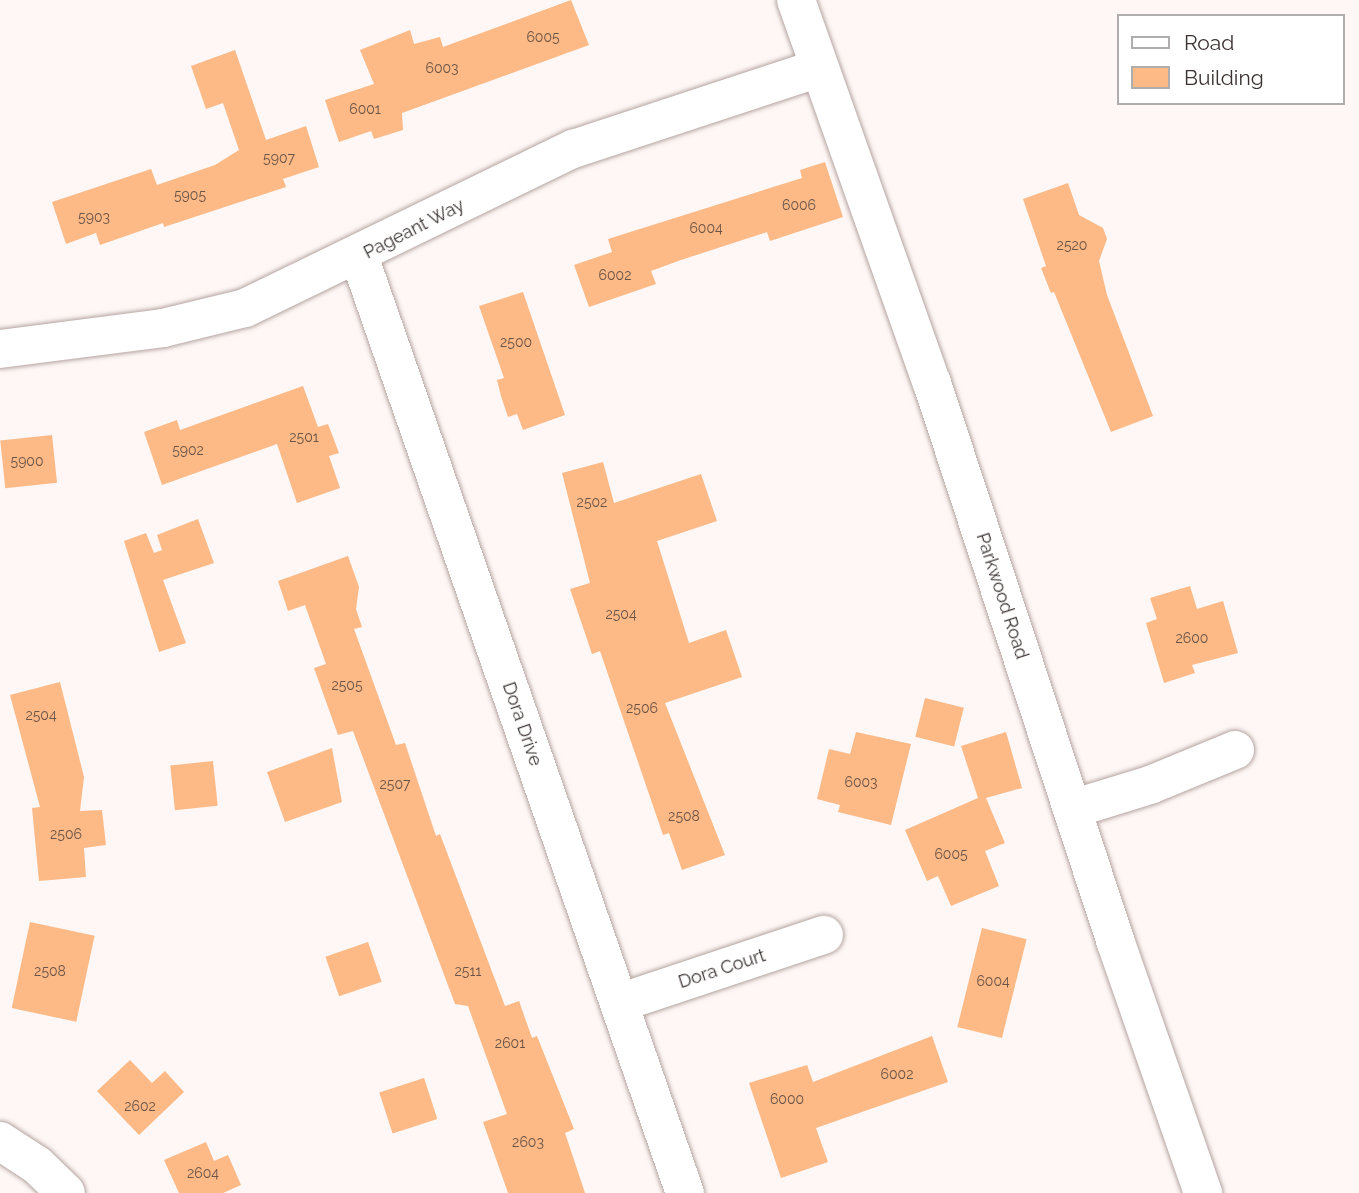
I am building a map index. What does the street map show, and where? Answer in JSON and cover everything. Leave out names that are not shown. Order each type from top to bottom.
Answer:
[{"type":"street","name":"Parkwood Road","points":[[796,0],[817,69],[932,383],[1072,809],[1203,1193]]},
{"type":"street","name":"Pageant Way","points":[[0,349],[163,328],[245,308],[359,256],[573,149],[817,69]]},
{"type":"street","name":"Dora Drive","points":[[359,256],[685,1193]]},
{"type":"street","points":[[1072,809],[1150,785],[1235,750]]},
{"type":"street","name":"Dora Court","points":[[620,1003],[824,935]]},
{"type":"street","points":[[0,1141],[37,1165],[66,1193]]},
{"type":"building","points":[[571,0],[589,45],[402,113],[403,130],[374,139],[371,131],[339,142],[325,100],[374,84],[360,50],[410,30],[414,44],[440,37],[443,47]]},
{"type":"building","points":[[235,50],[266,140],[306,126],[319,167],[283,179],[286,187],[164,227],[163,223],[100,245],[96,233],[66,244],[52,202],[151,169],[157,185],[215,165],[239,150],[223,103],[206,109],[191,66]]},
{"type":"building","points":[[825,162],[843,217],[770,241],[767,232],[681,260],[651,271],[656,284],[589,307],[574,265],[612,252],[608,239],[802,178],[800,170]]},
{"type":"building","points":[[1068,183],[1079,215],[1103,228],[1107,239],[1099,261],[1107,295],[1153,416],[1111,432],[1054,292],[1051,293],[1041,268],[1046,266],[1023,199]]},
{"type":"building","points":[[523,292],[565,415],[523,430],[517,414],[508,417],[497,380],[504,378],[479,306]]},
{"type":"building","points":[[303,386],[318,427],[328,424],[339,453],[329,456],[340,488],[297,503],[277,444],[162,485],[144,432],[177,420],[180,430]]},
{"type":"building","points":[[52,435],[57,483],[5,488],[0,440]]},
{"type":"building","points":[[603,462],[614,503],[701,474],[717,521],[657,541],[689,643],[726,630],[742,677],[665,703],[725,855],[682,870],[669,833],[663,835],[600,651],[592,654],[570,589],[590,583],[562,473]]},
{"type":"building","points":[[198,519],[214,563],[163,580],[186,643],[159,652],[124,541],[146,533],[154,553],[162,550],[157,535]]},
{"type":"building","points":[[348,556],[359,587],[356,609],[362,627],[354,629],[396,745],[405,743],[436,836],[440,834],[505,1006],[519,1001],[532,1038],[537,1036],[574,1129],[565,1133],[585,1193],[508,1193],[483,1122],[507,1114],[468,1006],[455,1004],[353,731],[338,735],[314,668],[326,664],[305,605],[288,611],[278,581]]},
{"type":"building","points":[[1190,586],[1197,609],[1223,601],[1238,653],[1192,665],[1195,673],[1164,683],[1146,623],[1157,619],[1150,598]]},
{"type":"building","points":[[60,682],[84,777],[80,811],[102,810],[106,845],[84,848],[86,877],[39,881],[32,808],[40,807],[10,695]]},
{"type":"building","points":[[925,698],[964,708],[954,746],[915,737]]},
{"type":"building","points":[[856,732],[911,744],[891,825],[838,812],[840,805],[817,799],[829,749],[850,754]]},
{"type":"building","points":[[1006,732],[1022,788],[986,798],[1005,843],[985,851],[999,886],[951,906],[938,876],[927,881],[905,830],[978,798],[961,746]]},
{"type":"building","points":[[332,748],[342,802],[285,822],[267,772]]},
{"type":"building","points":[[213,761],[218,806],[175,810],[170,765]]},
{"type":"building","points":[[30,922],[95,936],[76,1022],[12,1008]]},
{"type":"building","points":[[982,928],[1027,939],[1002,1038],[957,1027]]},
{"type":"building","points":[[368,942],[382,982],[339,996],[325,957]]},
{"type":"building","points":[[932,1036],[948,1082],[816,1128],[828,1162],[781,1178],[749,1083],[807,1065],[813,1082]]},
{"type":"building","points":[[130,1060],[152,1083],[165,1071],[184,1092],[139,1135],[97,1091]]},
{"type":"building","points":[[424,1078],[437,1119],[393,1133],[379,1093]]},
{"type":"building","points":[[206,1142],[214,1161],[228,1155],[241,1185],[223,1193],[179,1193],[164,1160]]}]
